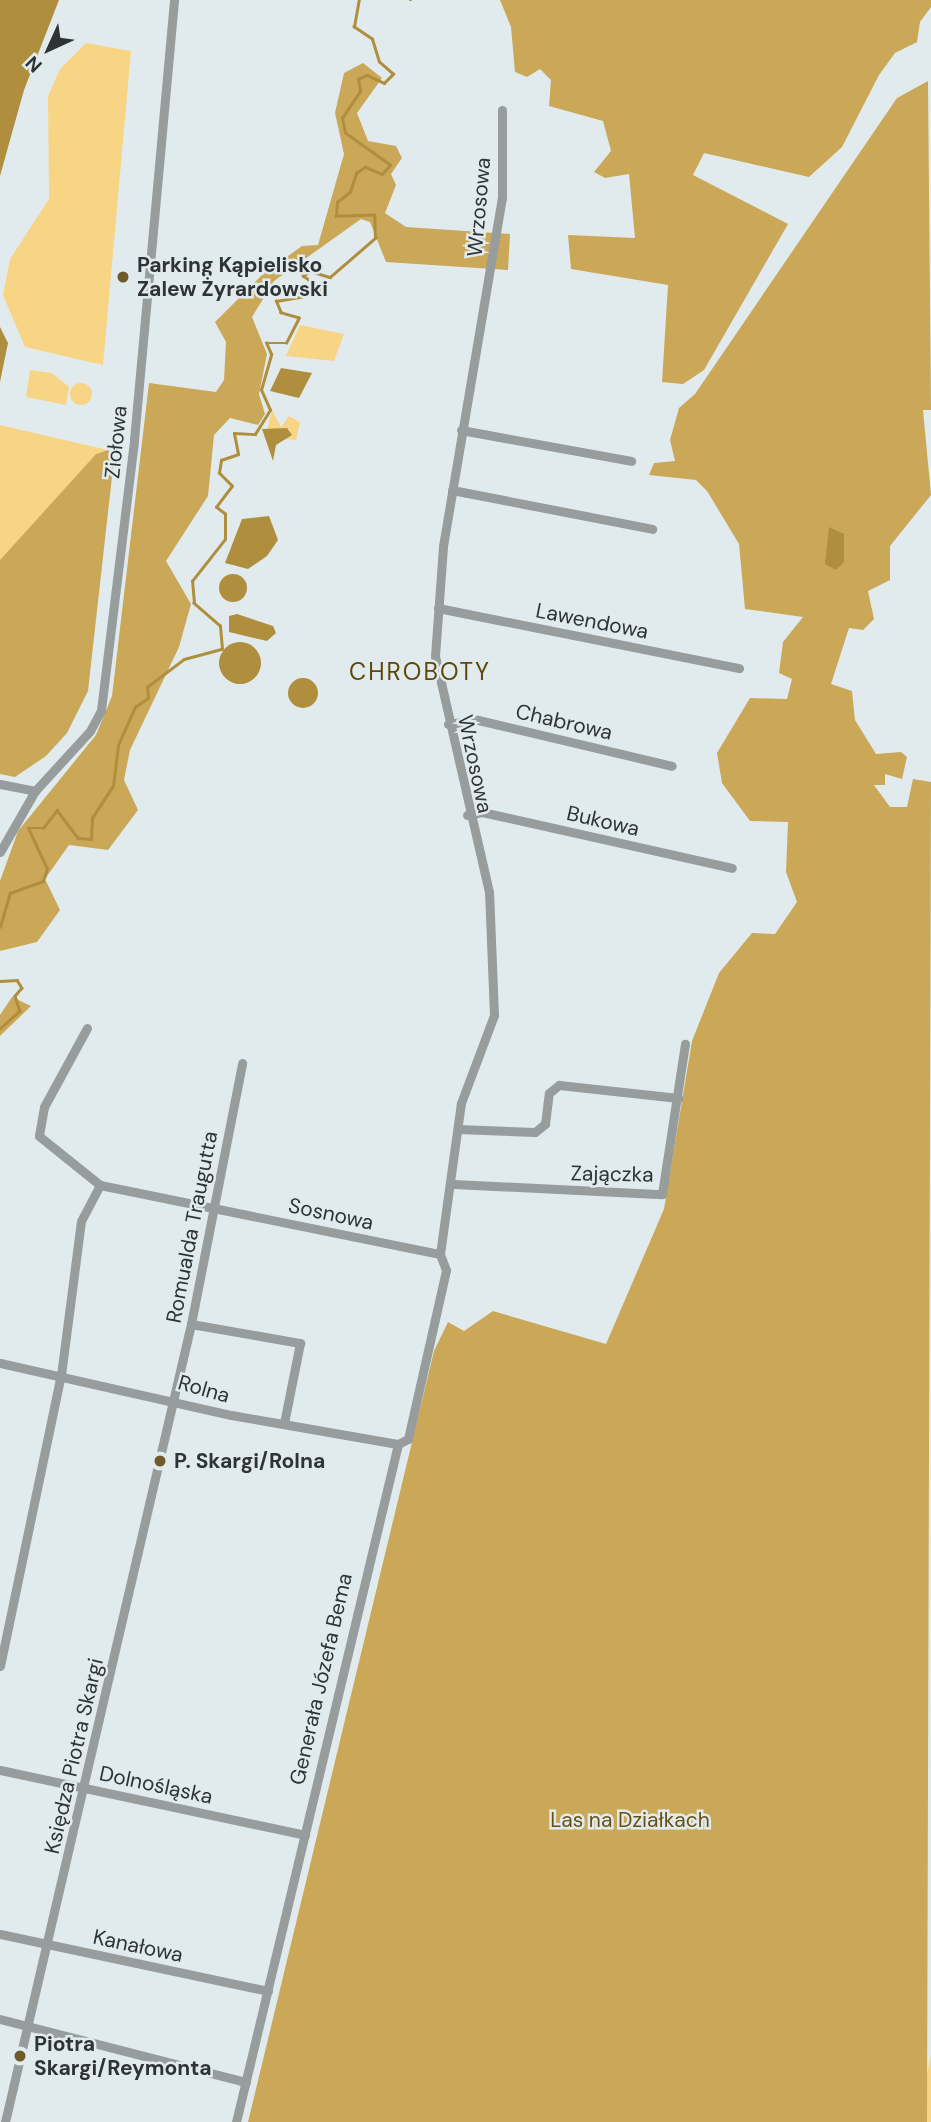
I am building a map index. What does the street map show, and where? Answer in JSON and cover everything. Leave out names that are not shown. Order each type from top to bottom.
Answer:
[{"type":"street","name":"Ziołowa","points":[[0,852],[35,791],[90,731],[111,658],[174,0]]},
{"type":"street","name":"Wrzosowa","points":[[440,1254],[454,1184],[458,1129],[495,1000],[489,892],[467,815],[436,668],[438,608],[452,490],[502,198],[502,110]]},
{"type":"street","points":[[461,430],[631,461]]},
{"type":"street","points":[[452,490],[652,529]]},
{"type":"street","name":"Lawendowa","points":[[438,608],[738,668]]},
{"type":"street","name":"Chabrowa","points":[[448,724],[478,720],[672,766]]},
{"type":"street","points":[[0,783],[35,791]]},
{"type":"street","name":"Bukowa","points":[[467,815],[482,812],[732,868]]},
{"type":"street","points":[[0,1666],[61,1375],[81,1221],[100,1185],[39,1136],[44,1107],[87,1028]]},
{"type":"street","name":"Zajączka","points":[[454,1184],[662,1195],[685,1044]]},
{"type":"street","name":"Romualda Traugutta","points":[[174,1398],[215,1208],[242,1063]]},
{"type":"street","points":[[458,1129],[534,1132],[545,1124],[548,1093],[559,1084],[678,1098]]},
{"type":"street","name":"Sosnowa","points":[[100,1185],[440,1254]]},
{"type":"street","name":"Generała Józefa Bema","points":[[236,2122],[398,1444],[408,1439],[446,1270],[440,1254]]},
{"type":"street","points":[[191,1324],[300,1343],[284,1423]]},
{"type":"street","name":"Rolna","points":[[0,1363],[284,1423],[398,1444]]},
{"type":"street","name":"Księdza Piotra Skargi","points":[[5,2122],[174,1398]]},
{"type":"street","name":"Dolnośląska","points":[[0,1770],[305,1835]]},
{"type":"street","name":"Kanałowa","points":[[0,1934],[268,1991]]},
{"type":"street","points":[[0,2019],[246,2082]]},
{"type":"shaded area","points":[[0,0],[59,0],[24,90],[0,176]]},
{"type":"shaded area","points":[[86,43],[131,51],[103,365],[25,347],[3,295],[10,259],[49,199],[48,96],[60,69]]},
{"type":"shaded area","points":[[300,325],[344,334],[334,361],[286,356]]},
{"type":"shaded area","points":[[0,327],[8,343],[0,382]]},
{"type":"shaded area","points":[[281,368],[312,373],[299,398],[270,391]]},
{"type":"shaded area","points":[[30,370],[52,373],[69,387],[66,405],[26,397]]},
{"type":"shaded area","points":[[81,383],[89,386],[92,394],[89,402],[81,405],[73,402],[70,394],[73,386]]},
{"type":"shaded area","points":[[272,410],[281,427],[289,416],[300,422],[296,440],[285,439],[289,429],[267,430]]},
{"type":"shaded area","points":[[0,425],[108,450],[96,454],[0,560]]},
{"type":"shaded area","points":[[287,428],[292,435],[276,445],[273,461],[262,429]]},
{"type":"shaded area","points":[[269,516],[278,540],[267,556],[248,569],[225,563],[242,519]]},
{"type":"shaded area","points":[[829,527],[844,534],[844,562],[836,570],[825,564]]},
{"type":"shaded area","points":[[233,574],[243,578],[247,588],[243,598],[233,602],[223,598],[219,588],[223,578]]},
{"type":"shaded area","points":[[237,614],[273,626],[276,633],[267,641],[229,632],[229,616]]},
{"type":"shaded area","points":[[240,642],[255,648],[261,663],[255,678],[240,684],[225,678],[219,663],[225,648]]},
{"type":"shaded area","points":[[303,678],[314,682],[318,693],[314,704],[303,708],[292,704],[288,693],[292,682]]},
{"type":"shaded area","points":[[931,2055],[931,2122],[927,2122],[925,2084]]},
{"type":"green space","points":[[500,0],[931,0],[931,7],[920,22],[917,42],[895,53],[879,75],[842,147],[809,177],[704,153],[693,175],[788,224],[704,370],[683,384],[662,382],[668,285],[571,269],[568,235],[635,238],[629,174],[605,178],[594,172],[611,151],[603,121],[549,106],[551,80],[540,69],[527,77],[515,72],[511,27]]},
{"type":"green space","points":[[363,63],[382,78],[357,113],[368,141],[396,146],[402,158],[391,174],[396,185],[385,213],[406,227],[510,234],[508,270],[386,262],[370,222],[361,219],[274,281],[252,317],[267,354],[259,394],[265,414],[258,425],[230,418],[214,435],[208,496],[166,561],[191,604],[179,647],[130,750],[124,780],[138,810],[108,850],[69,845],[45,879],[60,910],[37,942],[0,951],[0,881],[18,831],[96,735],[112,696],[149,383],[216,392],[224,380],[226,342],[215,322],[263,274],[302,246],[318,245],[344,154],[335,113],[344,73]]},
{"type":"green space","name":"Las na Działkach","points":[[928,81],[931,410],[923,410],[931,495],[890,546],[890,580],[868,591],[874,619],[863,630],[849,628],[831,684],[852,691],[855,720],[876,754],[901,752],[907,757],[902,779],[885,774],[885,785],[874,785],[890,807],[907,807],[913,779],[931,782],[927,2122],[248,2122],[434,1351],[448,1322],[464,1331],[493,1311],[606,1344],[664,1209],[692,1041],[719,973],[752,933],[775,934],[797,902],[786,872],[788,822],[750,821],[722,783],[717,753],[750,698],[787,699],[792,679],[779,673],[783,642],[803,617],[745,609],[739,544],[707,491],[696,480],[649,475],[654,463],[675,461],[670,440],[679,408],[695,394],[897,98]]},
{"type":"green space","points":[[108,450],[114,459],[88,691],[67,733],[46,756],[15,777],[0,774],[0,560],[96,454]]},
{"type":"green space","points":[[12,997],[31,1006],[0,1036],[0,1015]]},
{"type":"waterway","points":[[0,927],[10,893],[43,881],[47,869],[28,828],[43,828],[57,810],[78,838],[91,839],[92,818],[113,786],[118,745],[135,707],[148,698],[147,687],[184,659],[222,649],[220,626],[194,603],[192,581],[225,539],[225,514],[216,507],[232,486],[219,473],[221,460],[238,454],[234,433],[255,434],[270,410],[261,390],[271,354],[266,343],[286,343],[299,318],[281,313],[276,301],[317,294],[320,288],[303,276],[310,271],[330,277],[375,238],[374,215],[336,216],[337,202],[350,192],[356,173],[365,167],[382,174],[390,165],[345,133],[342,118],[360,91],[358,79],[367,75],[384,83],[393,74],[379,62],[372,39],[354,27],[359,0]]},
{"type":"waterway","points":[[0,981],[17,980],[22,988],[15,996],[20,1011],[0,1029]]},
{"type":"place","name":"Parking Kąpielisko Zalew Żyrardowski","points":[[123,277]]},
{"type":"place","name":"P. Skargi/Rolna","points":[[160,1461]]},
{"type":"place","name":"Piotra Skargi/Reymonta","points":[[20,2056]]},
{"type":"district","name":"CHROBOTY","points":[[420,672]]}]
